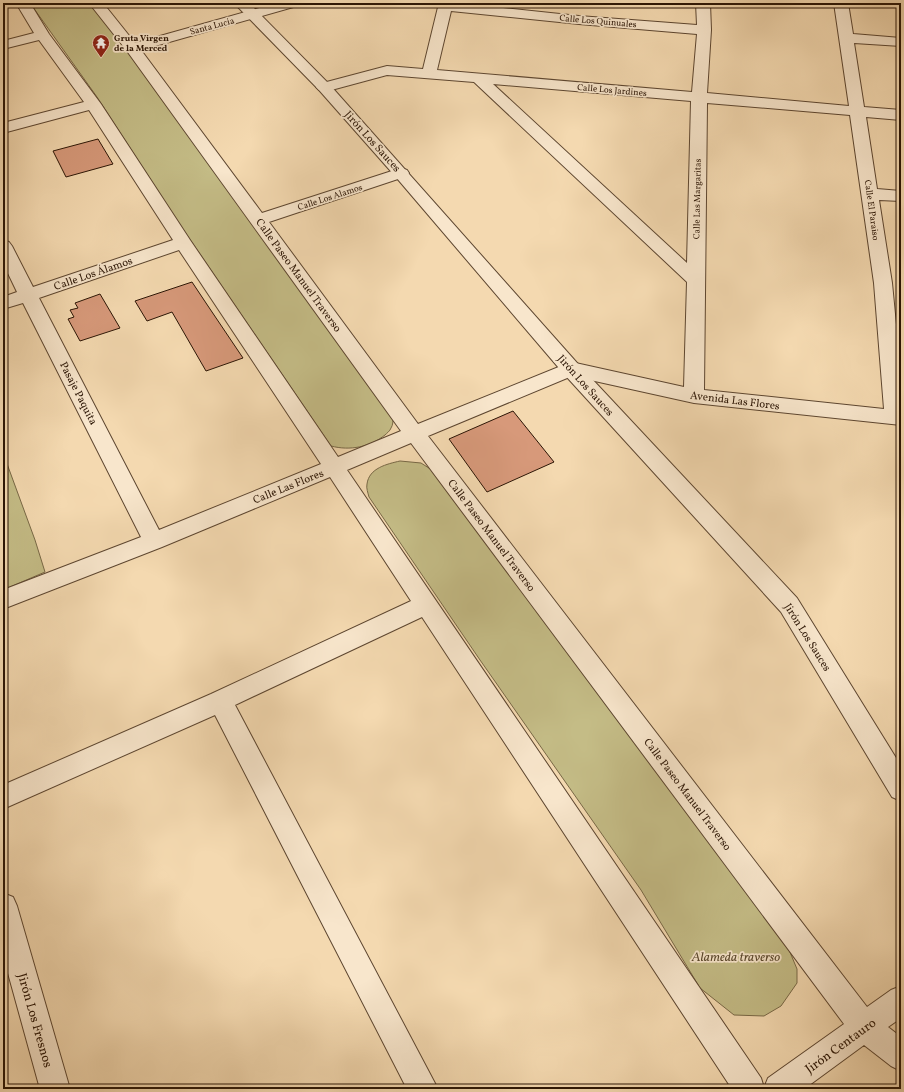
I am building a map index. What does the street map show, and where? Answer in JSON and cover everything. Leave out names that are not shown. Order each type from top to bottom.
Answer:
[{"type":"street","points":[[23,3],[43,35],[93,104],[183,243],[750,1089]]},
{"type":"street","name":"Calle Paseo Manuel Traverso","points":[[96,3],[132,48],[414,433],[864,1027],[901,1056]]},
{"type":"street","name":"Santa Lucia","points":[[132,48],[247,9],[292,3]]},
{"type":"street","name":"Calle Las Margaritas","points":[[694,396],[699,97],[704,30],[703,3]]},
{"type":"street","name":"Calle El Paraiso","points":[[841,3],[883,283],[898,418]]},
{"type":"street","points":[[429,74],[446,5]]},
{"type":"street","name":"Calle Los Quinuales","points":[[446,5],[580,14],[704,30]]},
{"type":"street","name":"Jirón Los Sauces","points":[[247,9],[324,87],[401,173],[571,369],[789,605],[901,789]]},
{"type":"street","points":[[3,45],[43,35]]},
{"type":"street","points":[[846,38],[901,42]]},
{"type":"street","name":"Calle Los Jardines","points":[[324,87],[387,70],[901,115]]},
{"type":"street","points":[[478,78],[695,280]]},
{"type":"street","points":[[3,128],[93,104]]},
{"type":"street","name":"Calle Los Alamos","points":[[259,220],[401,173]]},
{"type":"street","points":[[870,194],[901,196]]},
{"type":"street","name":"Calle Los Álamos","points":[[3,304],[183,243]]},
{"type":"street","name":"Pasaje Paquita","points":[[3,246],[154,540]]},
{"type":"street","points":[[883,283],[901,285]]},
{"type":"street","name":"Avenida Las Flores","points":[[571,369],[694,396],[898,418]]},
{"type":"street","name":"Calle Las Flores","points":[[3,600],[334,467],[571,369]]},
{"type":"street","points":[[3,797],[220,701],[426,605]]},
{"type":"street","points":[[220,701],[423,1089]]},
{"type":"street","name":"Jirón Los Fresnos","points":[[3,906],[55,1089]]},
{"type":"street","name":"Jirón Centauro","points":[[779,1089],[901,1000]]},
{"type":"green space","points":[[30,3],[89,3],[119,40],[393,418],[392,427],[385,435],[360,447],[345,448],[331,446],[178,222],[97,97]]},
{"type":"green space","points":[[6,461],[45,572],[3,590],[3,462]]},
{"type":"green space","name":"Alameda traverso","points":[[400,461],[421,463],[435,472],[787,945],[797,969],[797,983],[781,1006],[764,1016],[734,1015],[700,988],[641,890],[480,660],[369,497],[367,486],[368,479],[371,474],[379,468]]},
{"type":"building","points":[[98,139],[113,164],[66,177],[53,151]]},
{"type":"building","points":[[192,282],[243,358],[206,371],[172,312],[147,321],[135,301]]},
{"type":"building","points":[[100,294],[120,328],[80,341],[68,319],[74,317],[70,310],[78,308],[75,303]]},
{"type":"building","points":[[513,411],[554,462],[487,492],[449,439]]},
{"type":"place","name":"Gruta Virgen de la Merced","points":[[101,58]]}]
